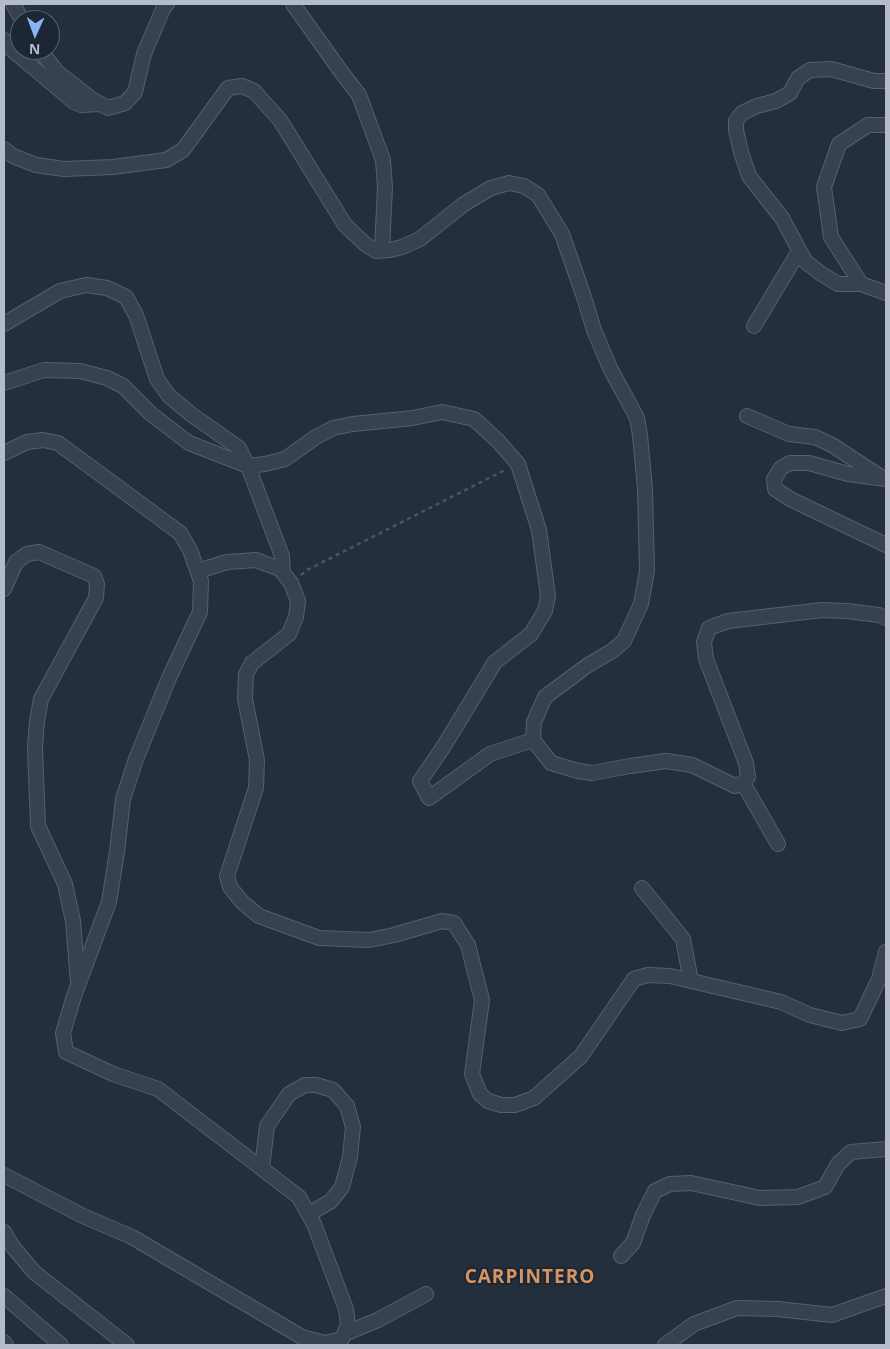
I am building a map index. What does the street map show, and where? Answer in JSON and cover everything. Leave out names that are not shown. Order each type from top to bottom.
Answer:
[{"type":"street","points":[[48,60],[57,72],[100,104],[108,108],[125,103],[135,92],[144,54],[163,9],[167,4]]},
{"type":"street","points":[[293,4],[359,95],[383,160],[385,187],[382,250]]},
{"type":"street","points":[[4,40],[74,102],[81,105],[100,104]]},
{"type":"street","points":[[886,81],[874,81],[831,69],[810,70],[798,78],[790,93],[776,101],[742,113],[736,121],[741,152],[749,176],[782,218],[805,261],[838,284],[862,284],[886,293]]},
{"type":"street","points":[[4,149],[13,156],[36,165],[64,169],[113,168],[166,160],[183,150],[228,88],[242,86],[254,91],[280,120],[345,225],[365,244],[376,250],[390,250],[420,239],[464,204],[491,188],[510,183],[524,186],[538,194],[562,234],[594,330],[610,368],[637,418],[645,489],[647,571],[641,604],[624,641],[612,652],[588,665],[544,697],[534,722],[533,740],[551,763],[592,773],[666,761],[692,765],[734,786],[743,783],[748,777],[746,763],[706,659],[704,642],[709,628],[728,620],[822,610],[847,611],[886,618]]},
{"type":"street","points":[[862,284],[831,237],[824,187],[839,144],[868,125],[886,125]]},
{"type":"street","points":[[754,326],[799,251]]},
{"type":"street","points":[[4,324],[60,291],[86,285],[107,288],[126,297],[136,315],[157,379],[169,396],[192,415],[239,448],[248,466],[282,556],[286,578]]},
{"type":"street","points":[[4,383],[44,370],[80,371],[107,378],[123,386],[151,414],[189,443],[248,466],[285,459],[316,436],[333,428],[413,418],[442,412],[474,420],[498,440],[518,464],[539,530],[548,596],[546,611],[531,634],[495,662],[442,749],[420,781],[429,798],[490,754],[533,740]]},
{"type":"street","points":[[748,416],[789,434],[815,437],[832,445],[886,480]]},
{"type":"street","points":[[4,453],[27,442],[43,440],[58,443],[180,534],[190,550],[201,581],[200,612],[136,760],[124,799],[109,902],[63,1033],[66,1052],[113,1074],[158,1089],[299,1197],[314,1224],[346,1309],[348,1325],[342,1339],[331,1343],[302,1337],[132,1237],[83,1216],[4,1175]]},
{"type":"street","points":[[886,480],[848,474],[809,463],[790,463],[780,468],[774,479],[775,489],[790,500],[886,545]]},
{"type":"street","points":[[4,590],[16,562],[27,554],[39,552],[94,576],[97,584],[96,598],[41,699],[35,748],[38,826],[64,884],[73,921],[78,986]]},
{"type":"street","points":[[198,571],[227,562],[256,560],[280,569],[298,601],[296,617],[289,634],[252,663],[246,674],[245,699],[257,760],[256,788],[227,876],[230,887],[242,902],[259,916],[319,938],[369,940],[442,921],[454,923],[468,946],[482,1000],[472,1074],[480,1094],[488,1101],[501,1106],[516,1105],[534,1098],[582,1056],[634,979],[648,975],[670,976],[781,1002],[810,1015],[842,1023],[860,1019],[878,979],[886,952]]},
{"type":"street","points":[[743,783],[778,844]]},
{"type":"street","points":[[642,888],[683,939],[691,981]]},
{"type":"street","points":[[262,1168],[267,1126],[289,1094],[304,1085],[316,1085],[333,1090],[347,1106],[352,1127],[350,1157],[342,1187],[331,1201],[309,1214]]},
{"type":"street","points":[[621,1256],[633,1243],[655,1191],[670,1184],[692,1183],[760,1198],[798,1197],[824,1187],[838,1164],[851,1152],[886,1149]]},
{"type":"street","points":[[4,1232],[13,1247],[34,1272],[127,1345]]},
{"type":"street","points":[[344,1334],[378,1320],[426,1294]]},
{"type":"street","points":[[4,1296],[61,1345]]},
{"type":"street","points":[[665,1345],[694,1324],[737,1308],[778,1309],[832,1316],[883,1299]]},
{"type":"path","points":[[286,578],[307,570],[518,464]]},
{"type":"district","name":"CARPINTERO","points":[[530,1278]]}]
